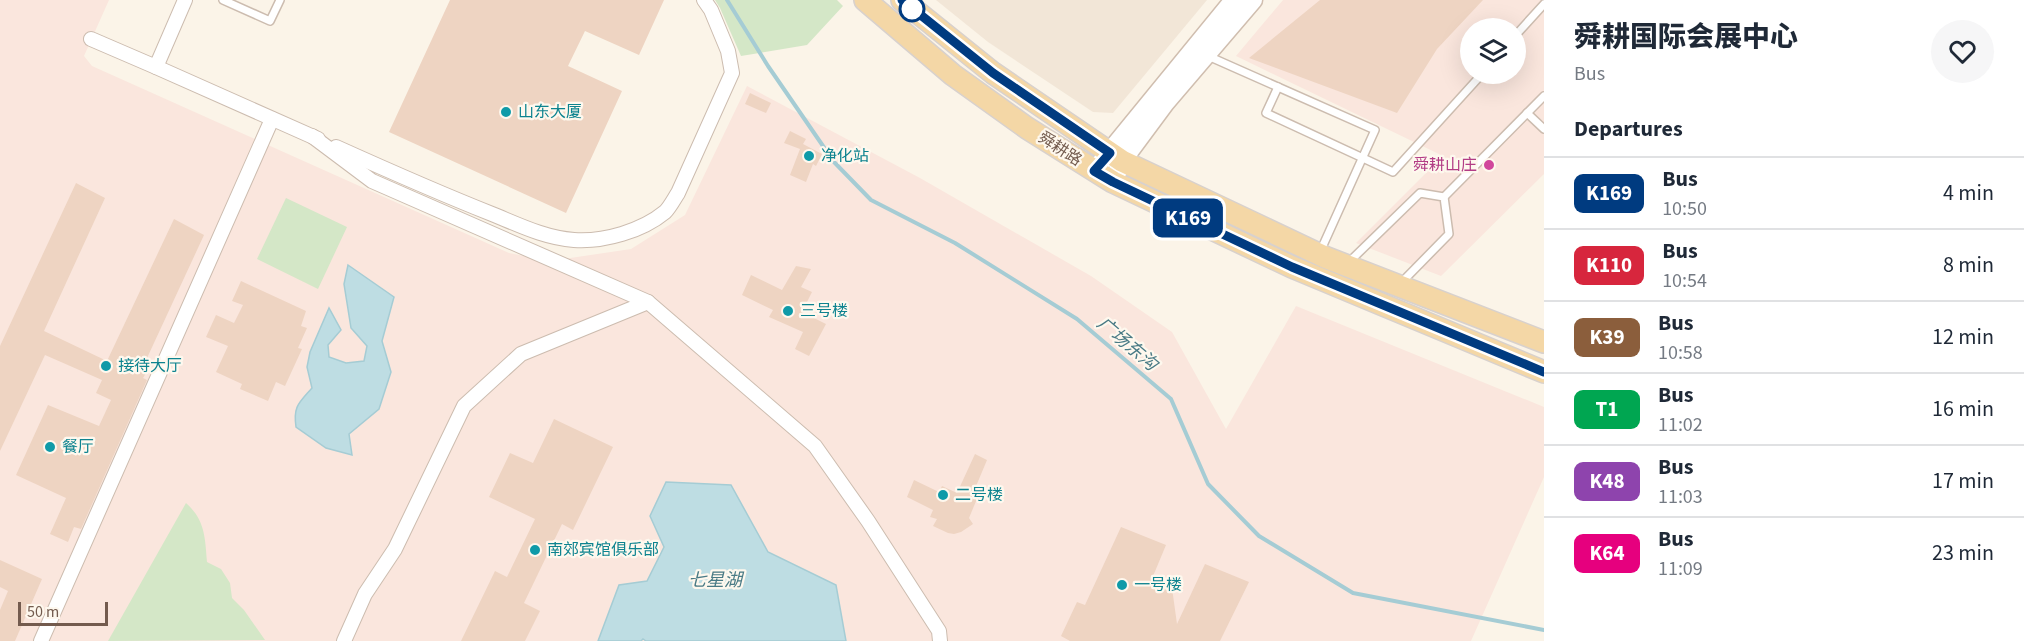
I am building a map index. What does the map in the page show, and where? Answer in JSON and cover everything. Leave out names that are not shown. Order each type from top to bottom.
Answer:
[{"type":"main road","name":"舜耕路","points":[[865,0],[953,75],[1027,128],[1113,182],[1292,267],[1544,372]]},
{"type":"main road","name":"舜耕路","points":[[902,0],[993,73],[1116,157],[1319,254],[1544,342]]},
{"type":"main road","points":[[1113,182],[1116,157],[1138,115],[1234,0]]},
{"type":"main road","points":[[1094,171],[1116,157],[1253,0]]},
{"type":"street","points":[[156,67],[185,0]]},
{"type":"street","points":[[91,39],[445,196],[545,235],[575,240],[610,237],[642,226],[666,211],[678,193],[732,74],[728,51],[711,10],[704,0]]},
{"type":"street","points":[[41,641],[272,119]]},
{"type":"street","points":[[312,136],[372,181],[648,302],[815,446],[868,521],[939,631],[940,641]]},
{"type":"street","points":[[344,641],[365,594],[395,549],[464,406],[521,354],[648,302]]},
{"type":"lane","points":[[222,0],[270,21],[280,0]]},
{"type":"lane","points":[[1526,24],[1544,4]]},
{"type":"lane","points":[[1206,55],[1375,130],[1319,254]]},
{"type":"lane","points":[[1278,87],[1266,114],[1393,172],[1473,84]]},
{"type":"lane","points":[[1444,197],[1544,96]]},
{"type":"lane","points":[[1527,113],[1544,129]]},
{"type":"lane","points":[[1346,265],[1420,193],[1444,197]]},
{"type":"lane","points":[[1399,286],[1449,234],[1444,197]]},
{"type":"shaded area","points":[[0,0],[109,0],[84,56],[92,66],[509,253],[550,261],[631,249],[685,215],[747,86],[920,178],[1091,276],[1172,332],[1226,429],[1296,306],[1544,407],[1544,477],[1471,641],[0,641]]},
{"type":"shaded area","points":[[936,0],[1207,0],[1113,113],[1093,112],[988,42]]},
{"type":"shaded area","points":[[1283,0],[1544,0],[1544,174],[1441,276],[1356,243],[1443,156],[1236,56]]},
{"type":"green space","points":[[715,0],[837,0],[843,6],[807,45],[741,56]]},
{"type":"green space","points":[[286,198],[347,227],[318,289],[257,259]]},
{"type":"green space","points":[[186,503],[200,523],[207,562],[221,569],[230,583],[232,598],[244,610],[265,640],[108,641]]},
{"type":"water","points":[[348,265],[394,297],[382,341],[391,372],[379,409],[349,434],[352,455],[326,448],[296,427],[295,420],[298,405],[312,388],[307,367],[310,352],[329,308],[341,330],[328,345],[329,357],[346,363],[364,361],[367,346],[351,328],[344,284]]},
{"type":"water","name":"七星湖","points":[[666,482],[731,485],[768,552],[836,585],[846,641],[646,641],[643,639],[641,641],[598,641],[619,585],[647,581],[664,547],[650,516]]},
{"type":"building","name":"山东大厦","points":[[450,0],[664,0],[639,55],[585,31],[568,66],[622,91],[566,213],[389,132]]},
{"type":"building","points":[[1320,0],[1483,0],[1466,18],[1460,18],[1460,24],[1437,49],[1397,113],[1249,58]]},
{"type":"building","points":[[750,93],[771,103],[766,113],[745,104]]},
{"type":"building","name":"净化站","points":[[790,131],[806,139],[803,144],[822,154],[816,166],[813,164],[806,182],[790,175],[800,149],[784,143]]},
{"type":"building","name":"接待大厅","points":[[76,183],[105,198],[44,331],[107,361],[174,219],[204,235],[141,371],[146,373],[143,378],[147,380],[81,529],[74,527],[68,542],[50,534],[66,498],[16,475],[48,405],[99,426],[111,400],[96,393],[102,380],[45,355],[0,451],[0,346]]},
{"type":"building","name":"三号楼","points":[[796,266],[811,269],[801,287],[812,292],[802,312],[826,324],[809,356],[795,349],[803,332],[769,317],[773,310],[742,295],[751,275],[782,290]]},
{"type":"building","points":[[241,281],[306,311],[301,326],[307,328],[298,348],[302,349],[285,386],[276,382],[268,401],[240,389],[242,384],[216,372],[228,346],[206,337],[216,315],[234,323],[243,305],[232,301]]},
{"type":"building","name":"南郊宾馆俱乐部","points":[[554,419],[613,447],[573,530],[562,524],[524,603],[540,611],[525,641],[461,641],[495,571],[507,577],[535,519],[489,497],[510,453],[533,463]]},
{"type":"building","name":"二号楼","points":[[975,454],[987,460],[974,491],[979,494],[969,518],[973,524],[961,532],[948,533],[933,526],[937,519],[930,517],[933,510],[907,497],[914,480],[939,492],[942,486],[957,493]]},
{"type":"building","name":"一号楼","points":[[1121,527],[1166,545],[1151,581],[1172,588],[1177,624],[1205,564],[1249,582],[1220,641],[1070,641],[1061,636],[1077,602],[1085,605]]},
{"type":"building","points":[[0,560],[42,579],[15,641],[0,641],[0,610],[8,591],[0,587]]},
{"type":"waterway","name":"广场东沟","points":[[727,0],[768,66],[834,162],[871,200],[955,243],[1077,319],[1171,399],[1208,484],[1259,536],[1353,593],[1544,630]]},
{"type":"bus line","name":"K169","points":[[902,0],[993,73],[1110,153],[1094,171],[1292,267],[1544,372]]},
{"type":"place","name":"山东大厦","points":[[506,112]]},
{"type":"place","name":"净化站","points":[[809,156]]},
{"type":"place","name":"舜耕山庄","points":[[1489,165]]},
{"type":"place","name":"三号楼","points":[[788,311]]},
{"type":"place","name":"接待大厅","points":[[106,366]]},
{"type":"place","name":"餐厅","points":[[50,447]]},
{"type":"place","name":"二号楼","points":[[943,495]]},
{"type":"place","name":"南郊宾馆俱乐部","points":[[535,550]]},
{"type":"place","name":"一号楼","points":[[1122,585]]}]
